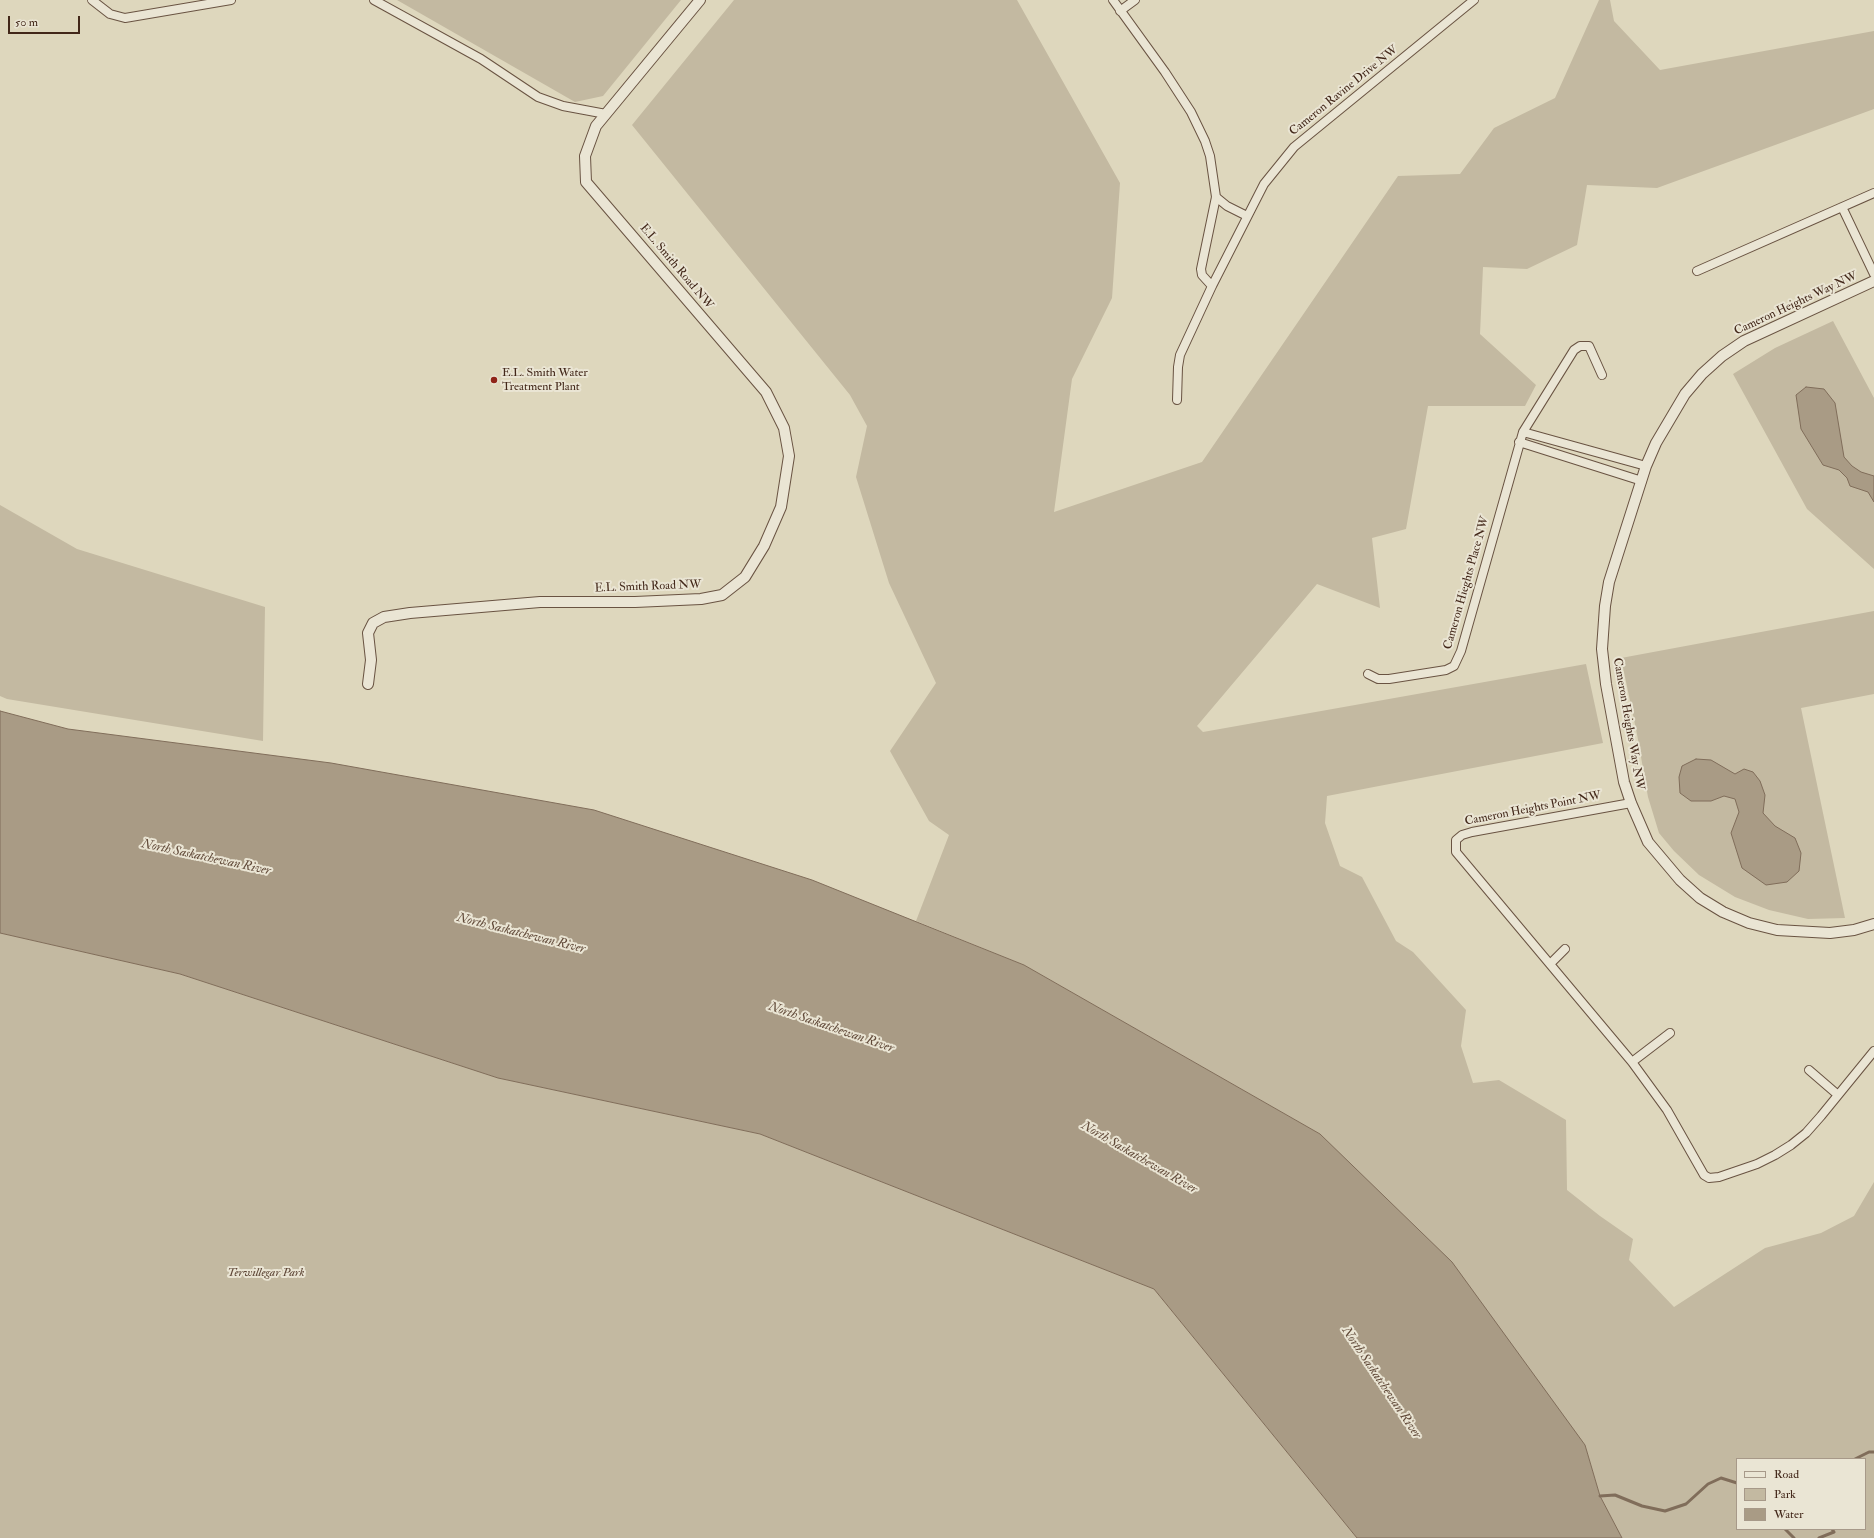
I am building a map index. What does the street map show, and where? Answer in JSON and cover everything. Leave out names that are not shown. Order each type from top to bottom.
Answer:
[{"type":"street","points":[[92,0],[110,14],[125,18],[231,0]]},
{"type":"street","points":[[374,0],[481,59],[538,97],[563,106],[606,114]]},
{"type":"street","name":"E.L. Smith Road NW","points":[[368,684],[371,660],[368,633],[373,623],[384,617],[410,612],[540,602],[635,602],[701,599],[722,595],[745,577],[764,546],[781,507],[789,456],[784,428],[766,392],[586,182],[586,152],[596,126],[700,0]]},
{"type":"street","points":[[1113,0],[1165,72],[1191,112],[1205,141],[1210,156],[1216,197],[1201,269],[1202,275],[1212,286]]},
{"type":"street","points":[[1120,10],[1135,0]]},
{"type":"street","name":"Cameron Ravine Drive NW","points":[[1177,400],[1180,355],[1212,286],[1264,184],[1294,148],[1474,0]]},
{"type":"street","points":[[1697,271],[1874,193]]},
{"type":"street","points":[[1216,197],[1227,206],[1247,216]]},
{"type":"street","points":[[1842,207],[1874,274]]},
{"type":"street","name":"Cameron Heights Way NW","points":[[1874,281],[1744,341],[1722,356],[1702,374],[1679,402],[1656,443],[1646,466],[1609,582],[1603,626],[1605,678],[1624,782],[1630,803],[1648,842],[1663,862],[1700,898],[1723,912],[1749,923],[1777,930],[1804,933],[1830,933],[1854,930],[1874,924]]},
{"type":"street","name":"Cameron Hieghts Place NW","points":[[1368,674],[1378,679],[1390,680],[1446,670],[1454,666],[1457,662],[1522,432],[1574,350],[1580,346],[1589,346],[1602,375]]},
{"type":"street","points":[[1522,432],[1646,466]]},
{"type":"street","points":[[1519,442],[1642,481]]},
{"type":"street","name":"Cameron Heights Point NW","points":[[1630,803],[1472,832],[1462,835],[1456,840],[1456,852],[1632,1062],[1667,1110],[1700,1170],[1709,1178],[1719,1177],[1757,1164],[1780,1152],[1806,1133],[1874,1051]]},
{"type":"street","points":[[1550,964],[1565,950]]},
{"type":"street","points":[[1632,1062],[1670,1034]]},
{"type":"street","points":[[1809,1070],[1838,1095]]},
{"type":"green space","points":[[397,0],[681,0],[603,96],[575,102]]},
{"type":"green space","points":[[734,0],[1017,0],[1120,183],[1112,298],[1072,379],[1054,512],[1202,462],[1398,176],[1460,174],[1494,128],[1555,98],[1599,0],[1610,0],[1614,21],[1660,70],[1874,31],[1874,109],[1657,188],[1587,185],[1577,245],[1527,269],[1483,267],[1480,334],[1536,385],[1525,406],[1428,406],[1406,529],[1372,538],[1380,608],[1317,584],[1197,726],[1203,732],[1586,664],[1603,743],[1327,796],[1325,823],[1340,866],[1362,877],[1396,941],[1413,952],[1466,1010],[1461,1046],[1473,1083],[1499,1080],[1566,1120],[1567,1190],[1600,1216],[1633,1239],[1629,1260],[1674,1307],[1765,1248],[1821,1233],[1854,1216],[1874,1182],[1874,1538],[1622,1538],[1600,1496],[1585,1445],[1320,1134],[1024,965],[916,921],[949,835],[929,821],[890,751],[936,683],[889,583],[856,477],[867,426],[850,395],[632,125]]},
{"type":"green space","points":[[1833,321],[1874,398],[1874,569],[1807,509],[1733,374],[1775,348]]},
{"type":"green space","points":[[0,505],[77,549],[265,607],[263,741],[7,699],[0,696]]},
{"type":"green space","points":[[1874,611],[1874,694],[1801,708],[1845,918],[1808,919],[1769,910],[1735,897],[1699,875],[1674,851],[1659,833],[1648,797],[1637,734],[1621,658]]},
{"type":"green space","name":"Terwillegar Park","points":[[0,933],[180,974],[498,1078],[760,1134],[1154,1289],[1357,1538],[0,1538]]},
{"type":"water","points":[[1806,387],[1824,389],[1835,403],[1844,457],[1852,466],[1861,472],[1874,476],[1874,502],[1868,492],[1850,486],[1847,478],[1839,470],[1823,465],[1801,429],[1796,395]]},
{"type":"water","name":"North Saskatchewan River","points":[[0,711],[68,729],[331,763],[594,810],[812,880],[1024,965],[1320,1134],[1452,1262],[1585,1445],[1600,1496],[1622,1538],[1357,1538],[1154,1289],[760,1134],[498,1078],[180,974],[0,933]]},
{"type":"water","points":[[1696,759],[1711,760],[1735,774],[1744,769],[1753,772],[1760,781],[1765,795],[1763,813],[1775,826],[1795,838],[1801,853],[1799,871],[1787,882],[1766,885],[1742,868],[1731,833],[1739,812],[1735,799],[1724,796],[1711,801],[1691,801],[1680,793],[1679,777],[1682,766]]},
{"type":"waterway","points":[[1857,1458],[1869,1452],[1874,1452]]},
{"type":"waterway","points":[[1600,1496],[1615,1495],[1642,1506],[1665,1511],[1686,1504],[1708,1484],[1721,1478],[1736,1483]]},
{"type":"waterway","points":[[1786,1530],[1794,1538]]},
{"type":"waterway","points":[[1819,1538],[1834,1532],[1833,1530]]},
{"type":"place","name":"E.L. Smith Water Treatment Plant","points":[[494,380]]}]
